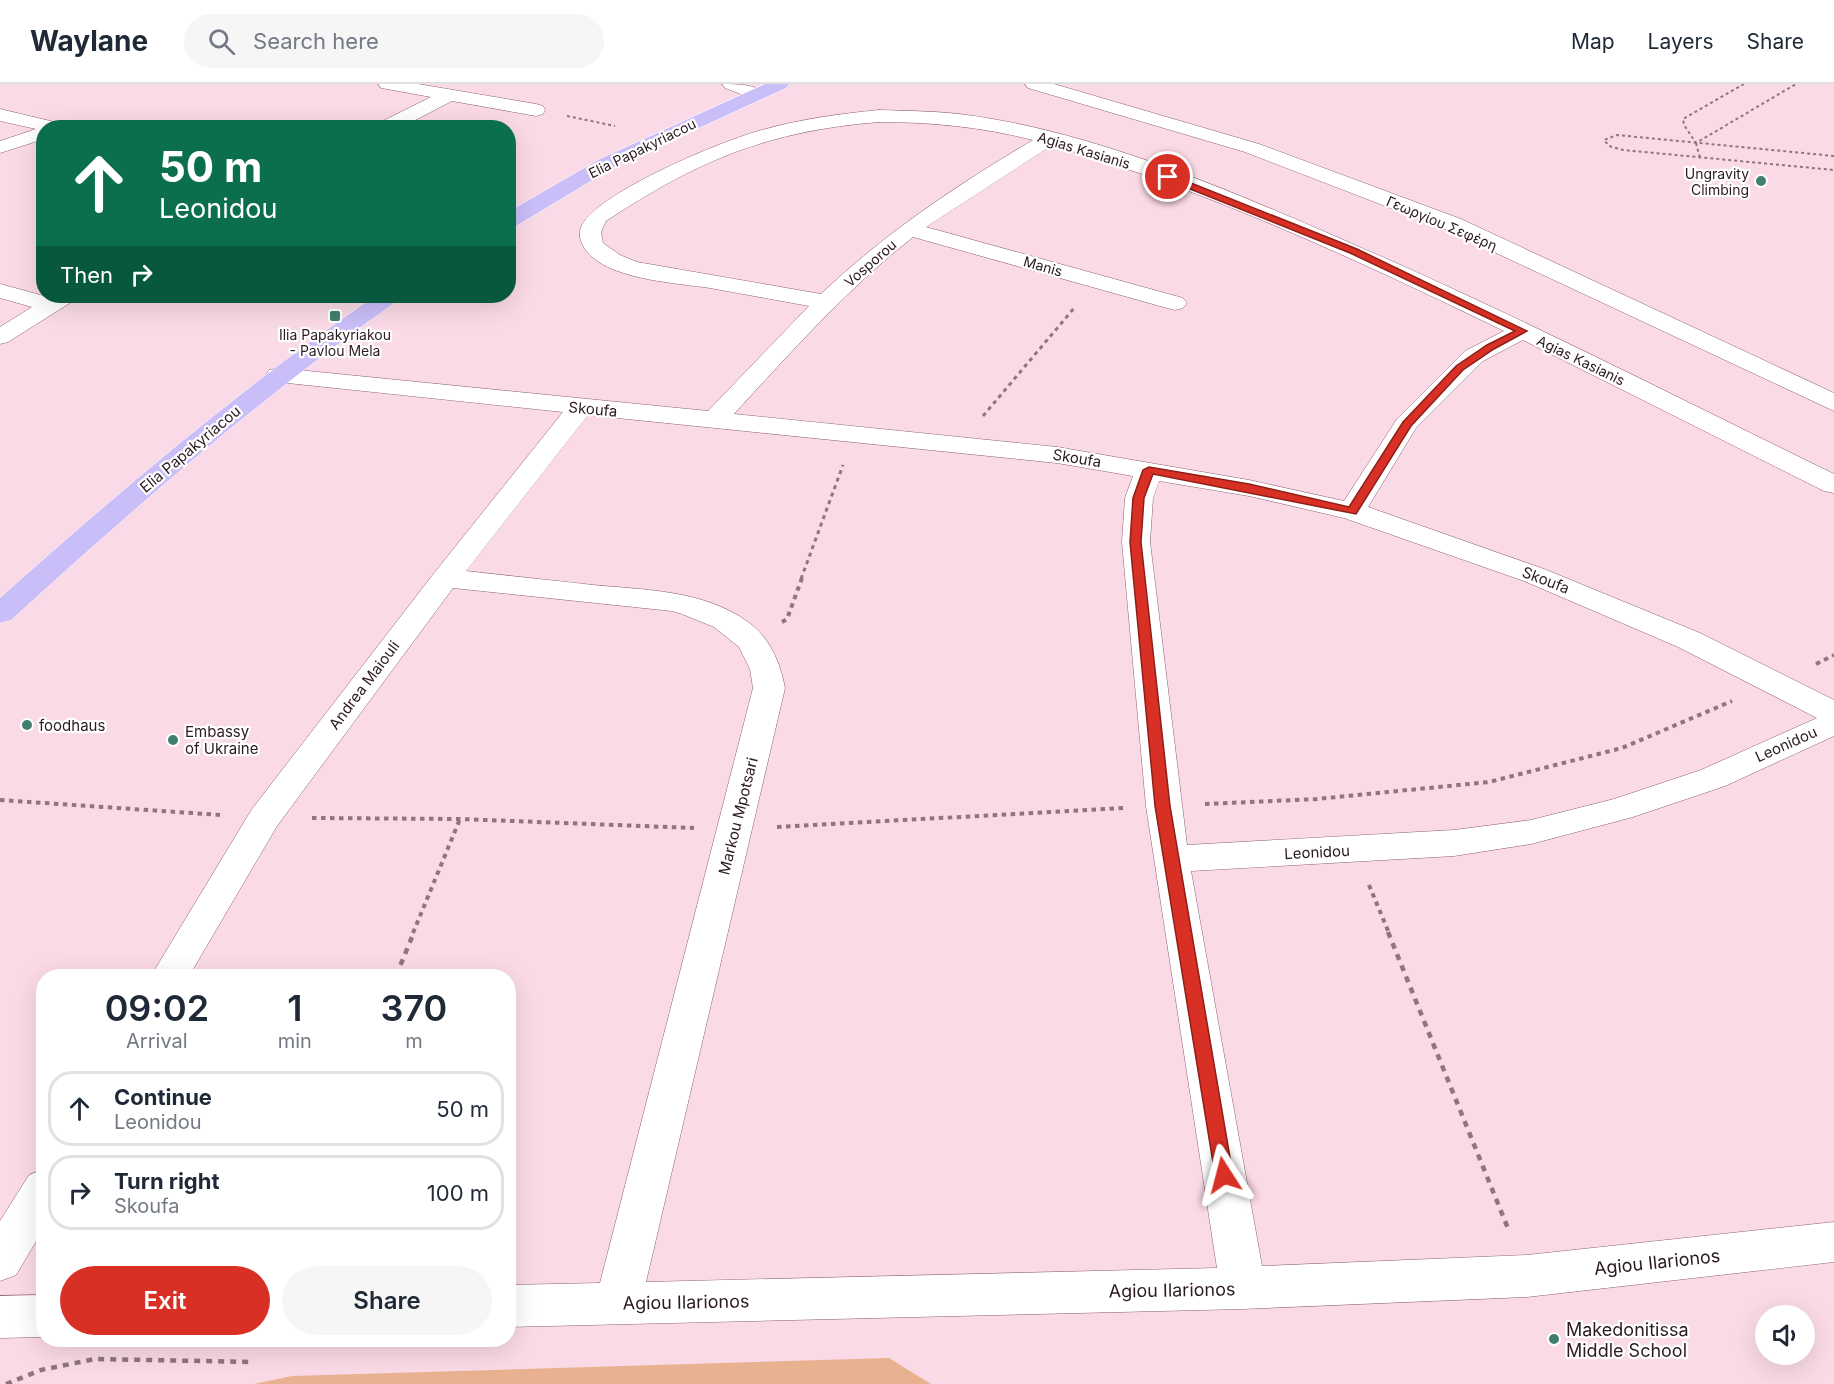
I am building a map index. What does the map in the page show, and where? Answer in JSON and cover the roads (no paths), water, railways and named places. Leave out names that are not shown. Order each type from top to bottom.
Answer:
[{"type":"main road","name":"Elia Papakyriacou","points":[[516,215],[607,164],[780,84]]},
{"type":"main road","name":"Elia Papakyriacou","points":[[0,614],[118,510],[278,375],[379,303]]},
{"type":"street","points":[[387,84],[536,110]]},
{"type":"street","points":[[731,84],[740,90],[756,94]]},
{"type":"street","name":"Γεωργίου Σεφέρη","points":[[1034,84],[1252,148],[1453,224],[1834,402]]},
{"type":"street","points":[[400,120],[450,95]]},
{"type":"street","points":[[0,116],[36,124]]},
{"type":"street","name":"Agias Kasianis","points":[[827,302],[679,277],[619,263],[590,241],[592,225],[599,217],[663,176],[733,144],[804,125],[879,116],[969,120],[1050,138],[1188,184],[1354,251],[1834,485]]},
{"type":"street","points":[[0,147],[36,136]]},
{"type":"street","name":"Vosporou","points":[[715,419],[862,268],[910,229],[977,182],[1050,138]]},
{"type":"street","name":"Manis","points":[[910,229],[1175,303]]},
{"type":"street","points":[[0,291],[36,297]]},
{"type":"street","points":[[0,337],[52,303]]},
{"type":"street","points":[[1352,511],[1407,424],[1460,368],[1490,347],[1522,331]]},
{"type":"street","name":"Skoufa","points":[[278,375],[580,408],[715,419],[1057,454],[1249,488],[1352,511],[1534,575],[1689,640],[1834,713]]},
{"type":"street","name":"Andrea Maiouli","points":[[174,969],[264,818],[445,578],[580,408]]},
{"type":"street","points":[[1149,470],[1139,498],[1136,542],[1163,806],[1243,1288]]},
{"type":"street","name":"Markou Mpotsari","points":[[445,578],[675,602],[704,610],[742,631],[753,643],[768,670],[769,688],[618,1304]]},
{"type":"street","name":"Leonidou","points":[[1171,859],[1454,843],[1543,830],[1713,778],[1834,723]]},
{"type":"street","points":[[0,1261],[36,1201]]},
{"type":"street","name":"Agiou Ilarionos","points":[[516,1306],[1243,1288],[1527,1276],[1834,1242]]},
{"type":"street","points":[[0,1317],[36,1316]]},
{"type":"place","name":"Ungravity Climbing","points":[[1761,181]]},
{"type":"place","name":"Ilia Papakyriakou - Pavlou Mela","points":[[335,316]]},
{"type":"place","name":"foodhaus","points":[[27,725]]},
{"type":"place","name":"Embassy of Ukraine","points":[[173,740]]},
{"type":"place","name":"Makedonitissa Middle School","points":[[1554,1339]]}]
